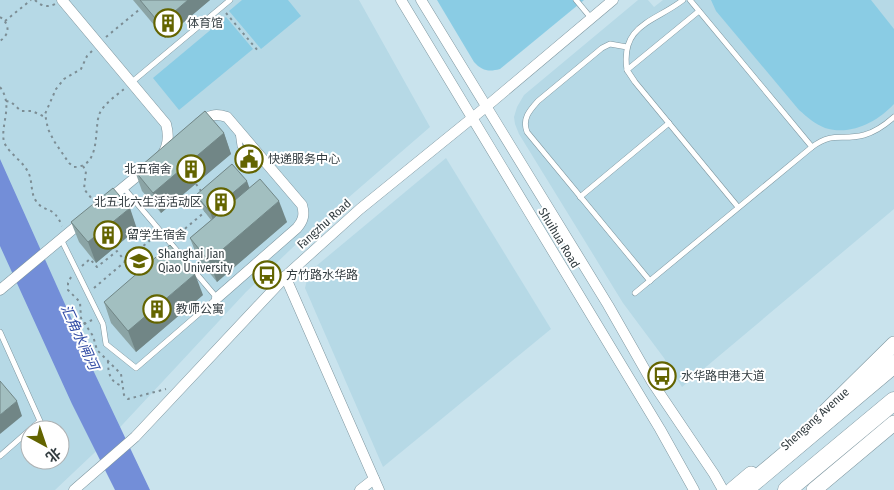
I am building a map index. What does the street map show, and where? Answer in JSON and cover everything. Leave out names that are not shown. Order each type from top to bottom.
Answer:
[{"type":"highway","points":[[744,490],[894,364]]},
{"type":"highway","points":[[787,490],[894,401]]},
{"type":"main road","name":"Shengang Avenue","points":[[732,490],[828,410],[894,344]]},
{"type":"main road","points":[[814,490],[894,423]]},
{"type":"street","name":"Shuihua Road","points":[[401,0],[660,429],[694,490]]},
{"type":"street","name":"Shuihua Road","points":[[421,0],[608,305],[652,382],[723,490]]},
{"type":"street","name":"Fangzhu Road","points":[[74,490],[135,437],[285,276],[360,209],[613,0]]},
{"type":"street","points":[[58,2],[102,41],[166,124],[168,136],[165,150]]},
{"type":"street","points":[[194,127],[209,116],[218,114],[227,116],[302,205],[304,215],[297,228],[217,298]]},
{"type":"street","points":[[3,288],[157,160],[165,150],[179,139]]},
{"type":"street","points":[[285,276],[379,490]]},
{"type":"street","points":[[360,490],[374,479]]},
{"type":"lane","points":[[132,82],[230,0]]},
{"type":"lane","points":[[576,0],[591,19]]},
{"type":"lane","points":[[683,0],[646,22],[633,35],[627,47],[625,57],[628,70],[635,82],[738,208]]},
{"type":"lane","points":[[690,0],[812,147]]},
{"type":"lane","points":[[628,70],[699,11]]},
{"type":"lane","points":[[627,47],[610,44],[602,48],[538,101],[525,118],[524,125],[527,132],[650,281]]},
{"type":"lane","points":[[635,293],[823,139],[863,135],[878,129],[894,118]]},
{"type":"lane","points":[[580,197],[669,123]]},
{"type":"lane","points":[[238,129],[240,146],[246,156]]},
{"type":"lane","points":[[64,237],[76,271],[102,324],[106,344],[136,368],[217,298],[123,187]]},
{"type":"lane","points":[[0,332],[40,421],[0,456]]},
{"type":"path","points":[[5,21],[31,0]]},
{"type":"path","points":[[35,0],[42,5],[50,6],[58,2]]},
{"type":"path","points":[[221,7],[259,52]]},
{"type":"path","points":[[132,82],[101,112],[94,149],[90,158],[83,166],[74,167],[69,163],[48,129],[45,117],[46,110],[56,89],[64,79],[81,69],[89,53],[140,8]]},
{"type":"path","points":[[0,17],[5,21],[8,31],[6,36],[0,41]]},
{"type":"path","points":[[0,87],[6,101],[2,138],[5,145],[28,170],[34,198],[38,204],[57,214],[64,237]]},
{"type":"path","points":[[6,101],[12,102],[21,111],[32,112],[45,117]]},
{"type":"path","points":[[83,166],[86,172],[84,189],[96,211]]},
{"type":"path","points":[[196,184],[202,191]]},
{"type":"path","points":[[170,242],[209,208]]},
{"type":"path","points":[[87,293],[161,232]]},
{"type":"path","points":[[114,248],[125,261]]},
{"type":"path","points":[[76,271],[90,259],[97,267],[117,251]]},
{"type":"path","points":[[140,275],[148,263],[157,262]]},
{"type":"path","points":[[67,287],[68,283]]},
{"type":"path","points":[[84,324],[92,320]]},
{"type":"path","points":[[108,360],[109,376],[113,382],[123,386]]},
{"type":"shaded area","name":"Shanghai Jian Qiao University","points":[[0,0],[359,0],[430,127],[311,230],[246,292],[110,438],[55,490],[0,490]]},
{"type":"shaded area","points":[[242,0],[288,0],[301,16],[261,49],[229,11]]},
{"type":"shaded area","points":[[437,0],[584,0],[500,69],[489,70],[483,69],[474,62]]},
{"type":"shaded area","points":[[638,0],[648,0],[654,7],[663,0],[894,0],[894,209],[682,387],[664,358],[623,303],[519,134],[514,117],[524,95]]},
{"type":"shaded area","points":[[711,0],[871,0],[894,29],[894,104],[872,122],[863,126],[844,130],[825,128],[799,110],[716,11]]},
{"type":"shaded area","points":[[226,17],[253,49],[179,110],[153,78]]},
{"type":"shaded area","points":[[446,158],[551,329],[383,467],[305,288],[309,272]]},
{"type":"water","points":[[0,159],[94,372],[150,490],[115,490],[72,404],[0,246]]},
{"type":"building","points":[[140,0],[188,0],[160,24]]},
{"type":"building","points":[[205,111],[224,133],[153,193],[135,171]]},
{"type":"building","points":[[232,164],[247,181],[210,212],[196,195]]},
{"type":"building","points":[[260,179],[279,201],[209,261],[190,238]]},
{"type":"building","points":[[113,188],[130,208],[88,242],[71,222]]},
{"type":"building","points":[[170,245],[195,274],[128,331],[104,302]]},
{"type":"building","points":[[0,381],[17,401],[0,415]]},
{"type":"place","name":"体育馆","points":[[168,23]]},
{"type":"place","name":"快递服务中心","points":[[249,159]]},
{"type":"place","name":"北五宿舍","points":[[191,169]]},
{"type":"place","name":"北五北六生活活动区","points":[[221,202]]},
{"type":"place","name":"留学生宿舍","points":[[108,235]]},
{"type":"place","name":"Shanghai Jian Qiao University","points":[[139,261]]},
{"type":"place","name":"方竹路水华路","points":[[267,275]]},
{"type":"place","name":"教师公寓","points":[[157,309]]},
{"type":"place","name":"水华路申港大道","points":[[662,376]]},
{"type":"water label","name":"汇角水闸河","points":[[80,337]]}]
